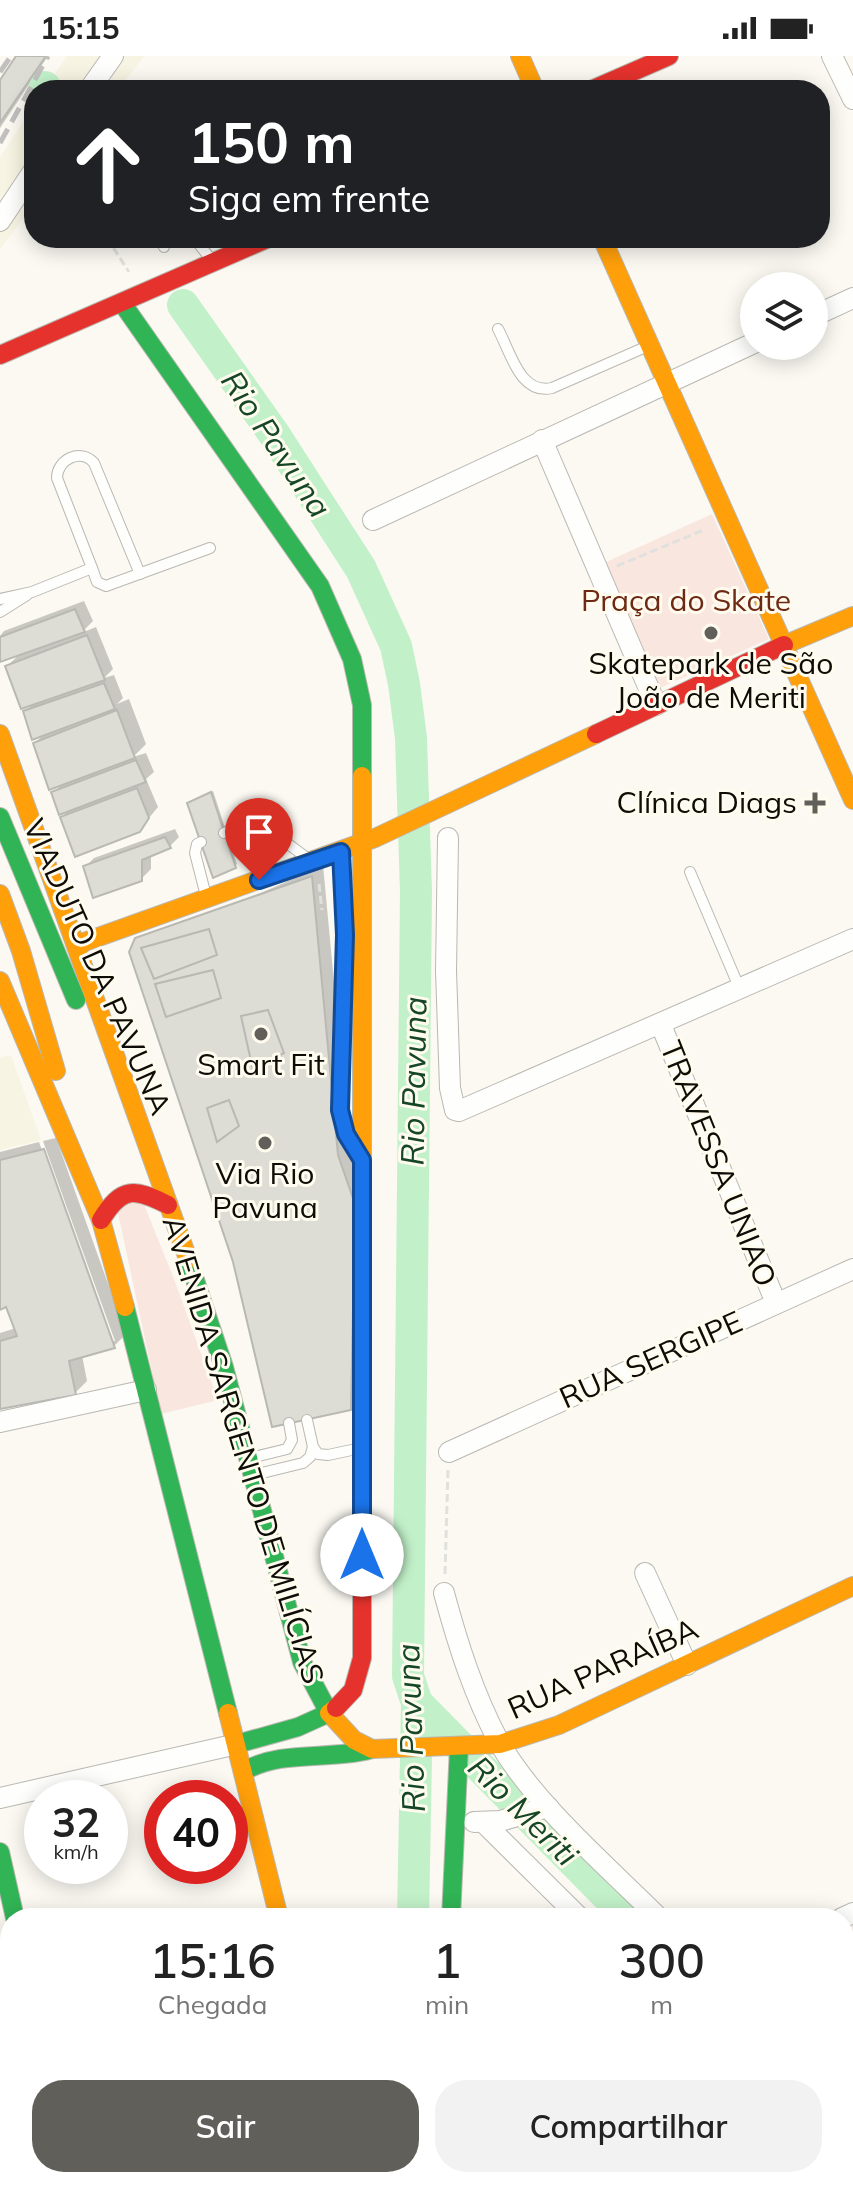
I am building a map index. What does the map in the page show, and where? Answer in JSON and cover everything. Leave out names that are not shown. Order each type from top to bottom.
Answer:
[{"type":"main road","points":[[520,56],[531,80]]},
{"type":"main road","points":[[614,80],[669,56]]},
{"type":"main road","points":[[0,355],[247,248]]},
{"type":"main road","points":[[606,248],[853,800]]},
{"type":"main road","points":[[133,298],[307,565],[333,612],[352,659],[362,705],[362,1658],[354,1690],[340,1706],[298,1727],[237,1744]]},
{"type":"main road","points":[[76,945],[380,836],[784,645],[853,616]]},
{"type":"main road","name":"AVENIDA SARGENTO DE MILÍCIAS","points":[[0,734],[224,1367],[302,1662],[329,1713]]},
{"type":"main road","name":"VIADUTO DA PAVUNA","points":[[0,817],[51,943],[104,1062],[143,1139]]},
{"type":"main road","name":"VIADUTO DA PAVUNA","points":[[0,894],[21,951],[80,1170]]},
{"type":"main road","points":[[0,981],[101,1220],[277,1908]]},
{"type":"main road","points":[[101,1220],[112,1202],[128,1191],[142,1192],[168,1205]]},
{"type":"main road","name":"RUA PARAÍBA","points":[[244,1771],[267,1760],[353,1755],[372,1749],[455,1752],[500,1744],[559,1725],[853,1586]]},
{"type":"main road","points":[[329,1713],[354,1740],[372,1749]]},
{"type":"main road","points":[[452,1908],[457,1792],[455,1752]]},
{"type":"main road","points":[[0,1852],[13,1908]]},
{"type":"street","points":[[96,80],[113,56]]},
{"type":"street","points":[[832,56],[853,99]]},
{"type":"street","points":[[0,221],[24,185]]},
{"type":"street","points":[[828,310],[853,298]]},
{"type":"street","points":[[373,520],[740,349]]},
{"type":"street","points":[[542,440],[656,705]]},
{"type":"street","points":[[448,838],[446,971],[450,1088],[455,1110],[465,1110],[853,939]]},
{"type":"street","name":"TRAVESSA UNIAO","points":[[661,1025],[776,1303]]},
{"type":"street","name":"RUA SERGIPE","points":[[449,1452],[853,1269]]},
{"type":"street","points":[[0,1422],[146,1390]]},
{"type":"street","points":[[645,1573],[687,1665]]},
{"type":"street","points":[[444,1593],[461,1654],[500,1744],[544,1809],[648,1908]]},
{"type":"street","points":[[0,1798],[237,1744]]},
{"type":"street","points":[[456,1818],[491,1822],[544,1809]]},
{"type":"street","points":[[491,1822],[571,1908]]},
{"type":"lane","points":[[200,248],[210,265]]},
{"type":"lane","points":[[498,329],[525,382],[542,390],[650,345]]},
{"type":"lane","points":[[140,574],[94,463],[89,457],[80,455],[62,461],[57,469],[57,478],[100,585],[106,586],[140,574],[210,548]]},
{"type":"lane","points":[[0,599],[32,592],[92,568]]},
{"type":"lane","points":[[0,612],[32,592]]},
{"type":"lane","points":[[224,833],[245,824],[260,823],[311,861]]},
{"type":"lane","points":[[201,842],[197,844],[195,853],[207,898]]},
{"type":"lane","points":[[341,852],[345,935],[340,1110],[346,1134],[362,1160]]},
{"type":"lane","points":[[690,872],[739,987]]},
{"type":"lane","points":[[250,1467],[303,1463],[310,1457],[313,1447],[307,1420]]},
{"type":"lane","points":[[250,1467],[287,1449],[292,1440],[289,1423]]},
{"type":"lane","points":[[313,1447],[323,1455],[363,1447]]},
{"type":"path","points":[[114,248],[130,273],[133,298]]},
{"type":"path","points":[[600,573],[728,520]]},
{"type":"path","points":[[444,1593],[449,1452]]},
{"type":"shaded area","points":[[67,56],[144,56],[126,80],[51,80]]},
{"type":"shaded area","points":[[24,121],[24,217],[0,249],[0,157]]},
{"type":"shaded area","points":[[11,1055],[41,1140],[0,1150],[0,1057]]},
{"type":"green space","name":"Praça do Skate","points":[[712,514],[769,639],[660,688],[604,563]]},
{"type":"green space","points":[[122,1198],[143,1202],[218,1400],[161,1414],[118,1213]]},
{"type":"building","points":[[16,56],[46,56],[30,80],[24,80],[24,88],[0,123],[0,80]]},
{"type":"building","points":[[75,609],[85,632],[0,662],[0,637]]},
{"type":"building","points":[[87,635],[105,680],[21,709],[5,666]]},
{"type":"building","points":[[104,683],[115,709],[32,740],[23,711]]},
{"type":"building","points":[[117,710],[135,758],[49,790],[33,743]]},
{"type":"building","points":[[136,760],[146,782],[59,815],[51,792]]},
{"type":"building","points":[[137,788],[149,818],[140,832],[75,857],[60,817]]},
{"type":"building","points":[[211,792],[236,868],[213,878],[187,803]]},
{"type":"building","points":[[165,837],[171,848],[142,860],[142,881],[93,898],[83,866]]},
{"type":"building","name":"Via Rio Pavuna","points":[[312,876],[338,1155],[355,1204],[351,1410],[272,1427],[233,1262],[129,952],[135,938]]},
{"type":"building","points":[[209,929],[217,955],[154,979],[141,948]]},
{"type":"building","points":[[213,970],[221,998],[166,1017],[155,984]]},
{"type":"building","name":"Smart Fit","points":[[268,1010],[284,1053],[253,1070],[241,1016]]},
{"type":"building","points":[[229,1100],[239,1126],[217,1142],[207,1108]]},
{"type":"building","points":[[44,1149],[115,1348],[69,1361],[76,1395],[0,1409],[0,1341],[17,1336],[6,1307],[0,1310],[0,1160]]},
{"type":"waterway","name":"Rio Pavuna","points":[[183,305],[274,434],[361,569],[396,646],[404,684],[411,738],[416,892],[408,1676],[417,1703],[413,1908]]},
{"type":"waterway","name":"Rio Meriti","points":[[417,1703],[619,1908]]},
{"type":"railway","points":[[0,72],[11,56]]},
{"type":"railway","points":[[35,80],[48,56]]},
{"type":"railway","points":[[0,143],[24,100]]},
{"type":"traffic: fast","points":[[122,303],[320,586],[352,659],[362,705],[362,776]]},
{"type":"traffic: fast","points":[[0,817],[76,1000]]},
{"type":"traffic: fast","points":[[188,1259],[224,1367],[302,1662],[329,1713],[298,1727],[237,1744]]},
{"type":"traffic: fast","points":[[125,1307],[228,1713]]},
{"type":"traffic: fast","points":[[451,1908],[459,1747]]},
{"type":"traffic: fast","points":[[244,1771],[275,1760],[372,1749]]},
{"type":"traffic: fast","points":[[0,1852],[13,1908]]},
{"type":"traffic: slow","points":[[520,56],[531,80]]},
{"type":"traffic: slow","points":[[606,248],[853,800]]},
{"type":"traffic: slow","points":[[784,645],[853,616]]},
{"type":"traffic: slow","points":[[0,734],[188,1259]]},
{"type":"traffic: slow","points":[[76,945],[375,838],[596,734]]},
{"type":"traffic: slow","points":[[362,776],[362,1227]]},
{"type":"traffic: slow","points":[[0,894],[21,951],[56,1071]]},
{"type":"traffic: slow","points":[[0,981],[101,1220],[125,1307]]},
{"type":"traffic: slow","points":[[336,1708],[329,1713],[354,1740],[372,1749],[500,1744],[559,1725],[853,1586]]},
{"type":"traffic: slow","points":[[228,1713],[277,1908]]},
{"type":"traffic: jam","points":[[614,80],[669,56]]},
{"type":"traffic: jam","points":[[0,355],[246,248]]},
{"type":"traffic: jam","points":[[596,734],[784,645]]},
{"type":"traffic: jam","points":[[101,1220],[116,1201],[130,1193],[146,1195],[168,1205]]},
{"type":"traffic: jam","points":[[336,1708],[353,1690],[362,1658],[362,1227]]},
{"type":"place","name":"Skatepark de São João de Meriti","points":[[711,633]]},
{"type":"place","name":"Clínica Diags","points":[[815,803]]},
{"type":"place","name":"Smart Fit","points":[[261,1034]]},
{"type":"place","name":"Via Rio Pavuna","points":[[265,1143]]},
{"type":"route","points":[[259,880],[341,852],[345,935],[340,1110],[346,1134],[362,1160],[362,1555]]}]
